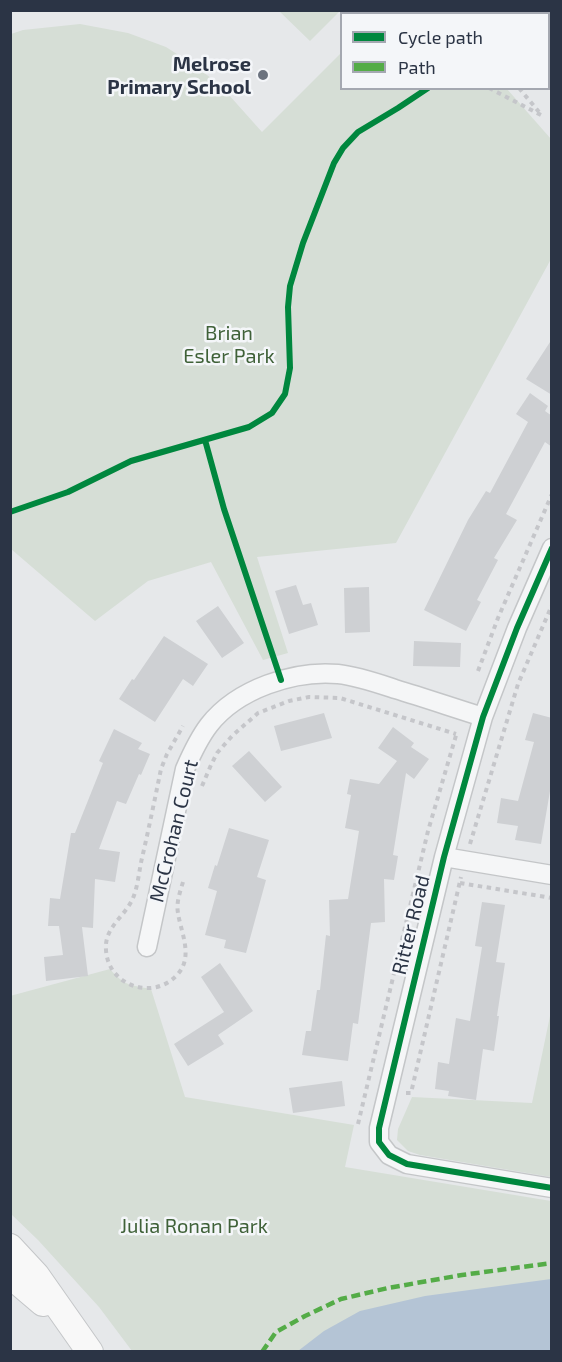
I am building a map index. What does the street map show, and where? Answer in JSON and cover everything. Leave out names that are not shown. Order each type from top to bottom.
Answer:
[{"type":"main road","points":[[10,1247],[36,1275],[90,1352]]},
{"type":"main road","points":[[10,1275],[75,1331]]},
{"type":"street","name":"Ritter Road","points":[[552,548],[517,628],[483,717],[444,857],[379,1128],[379,1142],[389,1155],[407,1164],[552,1188]]},
{"type":"street","name":"McCrohan Court","points":[[147,947],[185,769],[197,743],[211,723],[229,706],[254,690],[281,680],[309,675],[338,674],[368,681],[483,717]]},
{"type":"street","points":[[444,857],[552,875]]},
{"type":"path","points":[[493,90],[542,115],[521,90]]},
{"type":"path","points":[[202,786],[217,753],[258,713],[290,701],[309,697],[340,698],[456,734]]},
{"type":"path","points":[[183,879],[177,911],[186,944],[180,970],[168,982],[155,987],[145,988],[123,982],[115,975],[108,962],[106,941],[109,932],[134,898],[161,769],[184,724]]},
{"type":"path","points":[[460,883],[552,898]]},
{"type":"green space","points":[[279,11],[340,11],[310,41]]},
{"type":"green space","name":"Brian Esler Park","points":[[80,24],[128,33],[166,47],[220,85],[262,132],[340,54],[340,90],[508,90],[551,139],[551,259],[396,543],[257,557],[288,653],[263,660],[211,562],[148,581],[95,621],[11,549],[11,34],[23,30]]},
{"type":"green space","name":"Julia Ronan Park","points":[[110,969],[124,982],[151,989],[185,1097],[354,1125],[345,1167],[551,1201],[551,1351],[132,1351],[99,1307],[11,1214],[10,996]]},
{"type":"green space","points":[[550,1016],[552,1016],[551,1177],[420,1155],[408,1151],[397,1140],[398,1129],[412,1097],[532,1103]]},
{"type":"water","points":[[551,1279],[551,1351],[298,1351],[324,1331],[360,1311],[425,1296]]},
{"type":"building","points":[[552,339],[552,395],[526,379]]},
{"type":"building","points":[[530,393],[548,406],[545,411],[552,416],[552,447],[545,442],[506,514],[517,520],[494,558],[498,560],[477,600],[481,602],[466,631],[424,610],[468,520],[486,491],[490,493],[528,422],[516,414]]},
{"type":"building","points":[[296,585],[303,605],[311,603],[318,625],[289,634],[275,591]]},
{"type":"building","points":[[369,587],[370,632],[345,633],[344,588]]},
{"type":"building","points":[[218,606],[244,643],[222,658],[196,621]]},
{"type":"building","points":[[164,636],[208,664],[193,686],[183,679],[155,722],[119,699]]},
{"type":"building","points":[[414,641],[461,643],[460,667],[413,666]]},
{"type":"building","points":[[324,713],[332,738],[281,751],[274,726]]},
{"type":"building","points":[[533,713],[552,718],[552,791],[550,791],[541,844],[515,840],[518,826],[497,823],[501,798],[518,801],[534,742],[525,740]]},
{"type":"building","points":[[393,727],[414,743],[411,747],[429,759],[414,779],[406,773],[393,855],[398,856],[394,880],[384,879],[385,922],[371,923],[358,1024],[353,1023],[348,1061],[302,1055],[306,1031],[311,1031],[317,990],[320,990],[326,935],[330,936],[329,900],[348,899],[359,831],[345,828],[351,795],[347,794],[350,779],[379,784],[397,761],[378,748]]},
{"type":"building","points":[[114,729],[142,743],[138,749],[150,754],[126,804],[117,801],[99,849],[120,852],[115,882],[95,879],[93,928],[82,927],[88,976],[46,981],[44,957],[63,955],[59,926],[48,926],[50,898],[60,899],[71,833],[75,833],[103,763],[99,761]]},
{"type":"building","points":[[249,751],[282,787],[265,802],[232,766]]},
{"type":"building","points":[[229,828],[269,840],[257,877],[266,880],[246,953],[224,948],[226,940],[205,935],[217,891],[208,888]]},
{"type":"building","points":[[482,902],[505,905],[496,962],[505,963],[494,1051],[483,1049],[476,1100],[448,1096],[449,1091],[435,1089],[438,1062],[449,1064],[456,1018],[470,1021],[482,947],[475,946]]},
{"type":"building","points":[[220,963],[253,1011],[218,1035],[224,1044],[188,1066],[174,1044],[224,1012],[201,977]]},
{"type":"building","points":[[342,1081],[345,1106],[293,1113],[289,1088]]},
{"type":"marked path","points":[[262,1352],[276,1332],[341,1299],[462,1275],[552,1263]]},
{"type":"cycle path","points":[[10,512],[68,492],[131,461],[249,427],[272,413],[285,394],[290,368],[288,307],[290,286],[303,243],[334,163],[343,148],[358,132],[425,90]]},
{"type":"cycle path","points":[[205,440],[224,509],[281,680]]},
{"type":"cycle path","points":[[552,548],[517,628],[483,717],[444,857],[379,1128],[379,1142],[389,1155],[407,1164],[552,1188]]},
{"type":"place","name":"Melrose Primary School","points":[[263,75]]}]
